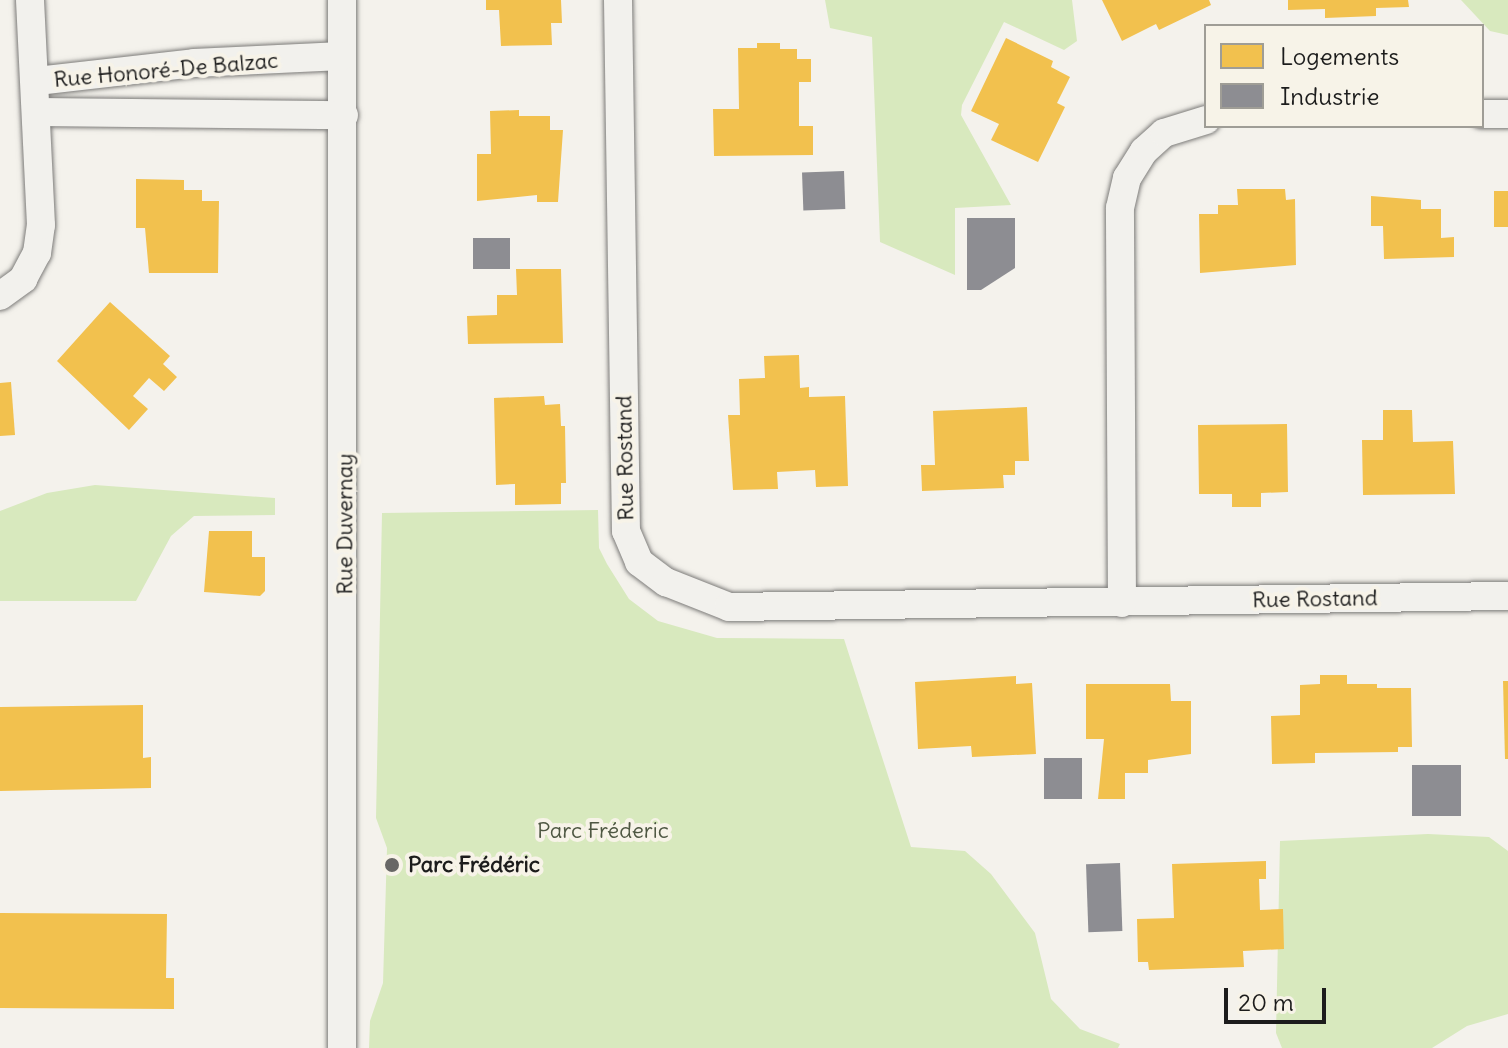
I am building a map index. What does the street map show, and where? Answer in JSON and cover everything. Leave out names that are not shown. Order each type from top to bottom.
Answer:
[{"type":"street","name":"Rue Honoré-De Balzac","points":[[0,296],[23,279],[37,253],[38,112],[30,0]]},
{"type":"street","name":"Rue Duvernay","points":[[342,0],[342,1048]]},
{"type":"street","name":"Rue Rostand","points":[[618,0],[626,531],[639,562],[666,582],[729,607],[1508,596]]},
{"type":"street","name":"Rue Honoré-De Balzac","points":[[37,81],[194,63],[342,56]]},
{"type":"street","name":"Rue Honoré-De Balzac","points":[[38,112],[344,115]]},
{"type":"street","points":[[1484,114],[1508,114]]},
{"type":"street","points":[[1122,603],[1120,208],[1127,178],[1144,151],[1164,133],[1204,121]]},
{"type":"green space","points":[[825,0],[1072,0],[1077,41],[1064,50],[1004,22],[962,105],[961,115],[1011,205],[955,208],[955,275],[880,242],[872,37],[830,28]]},
{"type":"green space","points":[[1461,0],[1508,0],[1508,35],[1490,31]]},
{"type":"green space","points":[[95,485],[275,498],[275,515],[194,516],[171,536],[136,601],[0,601],[0,511],[47,493]]},
{"type":"green space","name":"Parc Fréderic","points":[[598,510],[599,548],[607,564],[629,599],[658,621],[717,638],[844,639],[911,847],[965,851],[991,874],[1035,933],[1051,999],[1080,1029],[1120,1044],[1118,1048],[369,1048],[370,1021],[383,983],[387,848],[376,818],[382,513]]},
{"type":"green space","points":[[1428,834],[1489,837],[1508,851],[1508,1014],[1467,1026],[1432,1048],[1282,1048],[1276,1033],[1280,841]]},
{"type":"building: Logements","points":[[486,0],[561,0],[562,23],[551,23],[552,45],[501,46],[499,10],[486,10]]},
{"type":"building: Logements","points":[[1102,0],[1209,0],[1211,5],[1159,30],[1156,24],[1122,41]]},
{"type":"building: Logements","points":[[1288,0],[1408,0],[1409,7],[1376,8],[1376,16],[1325,18],[1325,9],[1288,10]]},
{"type":"building: Logements","points":[[1006,38],[1053,61],[1051,67],[1070,77],[1057,103],[1065,107],[1038,162],[991,140],[999,124],[971,111]]},
{"type":"building: Logements","points":[[757,43],[780,43],[780,49],[797,49],[797,59],[811,59],[811,82],[799,82],[799,126],[813,126],[813,155],[714,156],[713,109],[739,109],[738,48],[757,48]]},
{"type":"building: Logements","points":[[519,110],[519,116],[550,116],[550,130],[563,130],[558,202],[537,202],[537,195],[477,201],[477,154],[491,154],[490,111]]},
{"type":"building: Logements","points":[[136,179],[184,180],[184,190],[202,190],[202,201],[219,201],[218,273],[149,273],[145,228],[136,228]]},
{"type":"building: Logements","points":[[1237,189],[1285,189],[1286,200],[1295,199],[1296,265],[1200,273],[1199,214],[1218,214],[1218,205],[1238,205]]},
{"type":"building: Logements","points":[[1494,191],[1508,191],[1508,227],[1494,227]]},
{"type":"building: Logements","points":[[1371,196],[1421,200],[1421,209],[1441,209],[1441,238],[1454,237],[1454,257],[1384,259],[1383,226],[1371,226]]},
{"type":"building: Logements","points":[[516,269],[561,269],[563,343],[468,344],[467,316],[497,315],[497,295],[517,295]]},
{"type":"building: Logements","points":[[110,302],[170,356],[163,364],[177,377],[164,391],[149,378],[133,396],[148,409],[129,430],[57,361]]},
{"type":"building: Logements","points":[[799,355],[800,388],[809,387],[809,397],[845,396],[848,486],[816,487],[815,470],[777,472],[778,489],[733,490],[728,415],[740,415],[739,379],[765,378],[764,356]]},
{"type":"building: Logements","points":[[11,382],[15,435],[0,436],[0,383]]},
{"type":"building: Logements","points":[[544,396],[545,405],[560,404],[561,426],[565,426],[566,483],[561,483],[561,504],[515,505],[515,484],[496,485],[494,398]]},
{"type":"building: Logements","points":[[1027,407],[1029,461],[1015,461],[1015,475],[1003,475],[1004,488],[922,491],[921,465],[935,465],[933,411]]},
{"type":"building: Logements","points":[[1383,410],[1412,410],[1413,442],[1453,441],[1455,494],[1363,495],[1362,440],[1383,440]]},
{"type":"building: Logements","points":[[1287,424],[1288,492],[1261,493],[1261,507],[1232,507],[1232,494],[1199,494],[1198,425]]},
{"type":"building: Logements","points":[[209,531],[252,531],[252,557],[265,557],[265,591],[260,596],[204,592]]},
{"type":"building: Logements","points":[[1320,675],[1347,675],[1347,684],[1411,688],[1412,747],[1398,747],[1398,752],[1315,753],[1315,763],[1272,764],[1271,716],[1300,715],[1300,685],[1320,684]]},
{"type":"building: Logements","points":[[1016,676],[1016,684],[1032,683],[1036,754],[972,757],[971,746],[918,749],[915,682]]},
{"type":"building: Logements","points":[[1503,681],[1508,681],[1508,759],[1505,759]]},
{"type":"building: Logements","points":[[1086,684],[1170,684],[1171,701],[1191,701],[1191,754],[1148,760],[1148,773],[1125,773],[1125,799],[1098,799],[1104,739],[1086,739]]},
{"type":"building: Logements","points":[[143,705],[143,758],[151,757],[151,788],[0,791],[0,707]]},
{"type":"building: Logements","points":[[1266,861],[1266,879],[1259,879],[1260,910],[1283,909],[1284,949],[1243,951],[1244,967],[1149,970],[1148,962],[1138,962],[1137,919],[1174,918],[1172,864]]},
{"type":"building: Logements","points":[[0,913],[167,914],[166,978],[174,978],[174,1009],[0,1008]]},
{"type":"building: Industrie","points":[[844,171],[845,209],[803,210],[802,172]]},
{"type":"building: Industrie","points":[[967,218],[1015,218],[1015,268],[981,290],[967,290]]},
{"type":"building: Industrie","points":[[473,238],[510,238],[510,269],[473,269]]},
{"type":"building: Industrie","points":[[1044,758],[1082,758],[1082,799],[1044,799]]},
{"type":"building: Industrie","points":[[1412,765],[1461,765],[1461,816],[1412,816]]},
{"type":"building: Industrie","points":[[1120,863],[1122,931],[1088,932],[1086,864]]},
{"type":"place","name":"Parc Frédéric","points":[[392,865]]}]
